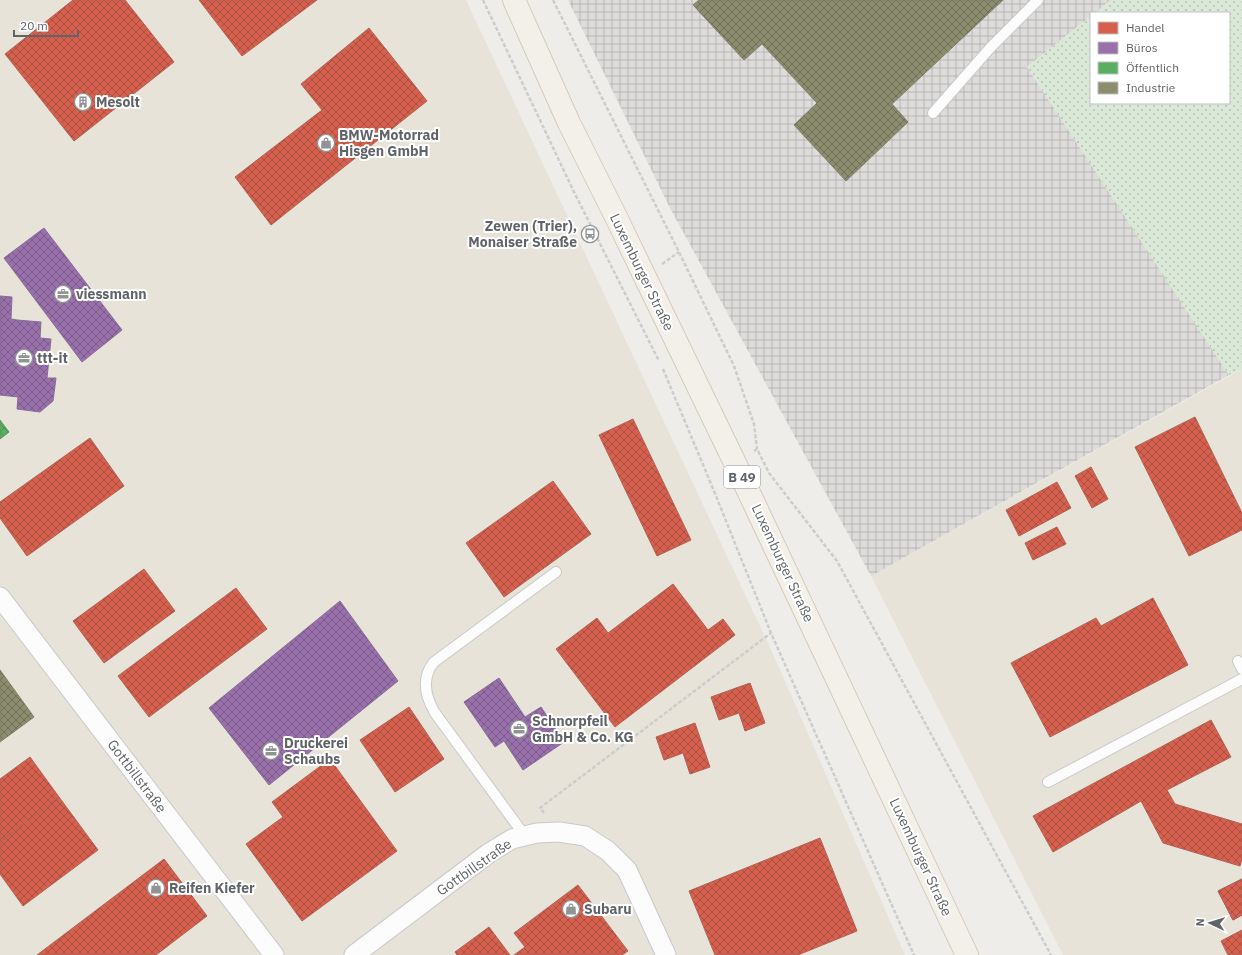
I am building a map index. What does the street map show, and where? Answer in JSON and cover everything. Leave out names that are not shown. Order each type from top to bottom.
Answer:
[{"type":"main road","name":"Luxemburger Straße","points":[[514,0],[569,123],[621,226],[736,463],[967,955]]},
{"type":"street","name":"Gottbillstraße","points":[[0,597],[274,955]]},
{"type":"street","name":"Gottbillstraße","points":[[354,955],[489,853],[512,839],[537,833],[559,832],[585,836],[608,851],[627,870],[666,955]]},
{"type":"lane","points":[[933,113],[991,47],[1038,0]]},
{"type":"lane","points":[[525,836],[435,713],[426,692],[426,675],[434,662],[556,572]]},
{"type":"lane","points":[[1048,782],[1242,679]]},
{"type":"path","points":[[483,0],[575,194],[660,362]]},
{"type":"path","points":[[553,0],[679,252],[734,366],[754,424],[758,450],[769,473],[837,561],[1051,955]]},
{"type":"path","points":[[663,369],[771,632],[914,955]]},
{"type":"path","points":[[736,463],[758,450]]},
{"type":"path","points":[[559,832],[540,808],[771,632]]},
{"type":"shaded area","points":[[0,0],[466,0],[774,656],[905,955],[0,955]]},
{"type":"shaded area","points":[[568,0],[1111,0],[1096,12],[1090,12],[1090,17],[1027,67],[1229,375],[871,576],[670,208]]},
{"type":"shaded area","points":[[1242,369],[1242,955],[1063,955],[871,576]]},
{"type":"green space","points":[[1111,0],[1242,0],[1242,369],[1229,375],[1027,67],[1090,17],[1090,104],[1230,104],[1230,12],[1096,12]]},
{"type":"building: Handel","name":"Mesolt","points":[[73,0],[125,0],[174,62],[74,141],[5,54]]},
{"type":"building: Handel","points":[[199,0],[317,0],[242,56]]},
{"type":"building: Handel","name":"BMW-Motorrad Hisgen GmbH","points":[[369,28],[427,101],[271,225],[235,177],[322,110],[301,84]]},
{"type":"building: Handel","points":[[1195,417],[1242,513],[1242,530],[1189,556],[1135,447]]},
{"type":"building: Handel","points":[[633,419],[691,540],[657,556],[599,435]]},
{"type":"building: Handel","points":[[90,438],[124,486],[27,556],[0,518],[0,502]]},
{"type":"building: Handel","points":[[1091,467],[1108,499],[1092,508],[1075,476]]},
{"type":"building: Handel","points":[[553,481],[591,534],[504,597],[466,543]]},
{"type":"building: Handel","points":[[1057,482],[1071,508],[1019,536],[1006,510]]},
{"type":"building: Handel","points":[[1057,527],[1066,544],[1033,560],[1025,543]]},
{"type":"building: Handel","points":[[144,569],[175,611],[104,663],[73,621]]},
{"type":"building: Handel","points":[[673,584],[708,630],[723,619],[735,635],[615,727],[556,649],[597,618],[608,633]]},
{"type":"building: Handel","points":[[236,588],[267,629],[149,717],[118,676]]},
{"type":"building: Handel","points":[[1153,598],[1188,665],[1050,737],[1011,663],[1096,618],[1101,626]]},
{"type":"building: Handel","points":[[750,683],[765,723],[745,731],[739,713],[719,720],[711,697]]},
{"type":"building: Handel","points":[[409,707],[444,759],[395,792],[360,740]]},
{"type":"building: Handel","points":[[1211,720],[1231,757],[1167,790],[1175,804],[1242,824],[1242,859],[1240,866],[1163,843],[1141,801],[1053,852],[1033,816]]},
{"type":"building: Handel","points":[[695,723],[710,767],[690,774],[683,753],[664,760],[656,737]]},
{"type":"building: Handel","points":[[30,757],[59,797],[0,842],[0,779]]},
{"type":"building: Handel","points":[[330,759],[397,851],[302,921],[246,844],[283,817],[272,802]]},
{"type":"building: Handel","points":[[59,797],[98,850],[23,906],[0,874],[0,842]]},
{"type":"building: Handel","points":[[820,838],[857,931],[798,955],[715,955],[689,891]]},
{"type":"building: Handel","name":"Reifen Kiefer","points":[[164,859],[207,916],[156,955],[37,955]]},
{"type":"building: Handel","points":[[1242,879],[1242,915],[1233,920],[1218,891]]},
{"type":"building: Handel","points":[[1242,879],[1242,915],[1233,920],[1218,891]]},
{"type":"building: Handel","name":"Subaru","points":[[578,885],[628,951],[622,955],[514,955],[525,947],[514,933]]},
{"type":"building: Handel","points":[[489,927],[510,955],[457,955],[455,952]]},
{"type":"building: Handel","points":[[1242,930],[1242,955],[1228,955],[1221,941]]},
{"type":"building: Büros","name":"viessmann","points":[[44,228],[122,330],[82,362],[4,258]]},
{"type":"building: Büros","name":"ttt-it","points":[[0,296],[12,297],[11,319],[41,322],[40,338],[51,339],[47,378],[56,378],[53,401],[40,412],[17,409],[18,397],[0,395]]},
{"type":"building: Büros","points":[[340,601],[398,681],[269,785],[209,708]]},
{"type":"building: Büros","name":"Schnorpfeil GmbH & Co. KG","points":[[499,678],[525,717],[541,707],[564,742],[523,770],[504,741],[495,747],[464,702]]},
{"type":"building: Öffentlich","points":[[0,420],[9,432],[0,439]]},
{"type":"building: Industrie","points":[[699,0],[1003,0],[892,104],[908,122],[846,181],[794,125],[817,103],[762,44],[744,60],[693,5]]},
{"type":"building: Industrie","points":[[0,670],[34,717],[0,742]]},
{"type":"place","name":"Mesolt","points":[[83,102]]},
{"type":"place","name":"BMW-Motorrad Hisgen GmbH","points":[[326,143]]},
{"type":"place","name":"Zewen (Trier), Monaiser Straße","points":[[590,234]]},
{"type":"place","name":"viessmann","points":[[63,294]]},
{"type":"place","name":"ttt-it","points":[[24,358]]},
{"type":"place","name":"Schnorpfeil GmbH & Co. KG","points":[[519,729]]},
{"type":"place","name":"Druckerei Schaubs","points":[[271,751]]},
{"type":"place","name":"Reifen Kiefer","points":[[156,888]]},
{"type":"place","name":"Subaru","points":[[571,909]]}]
